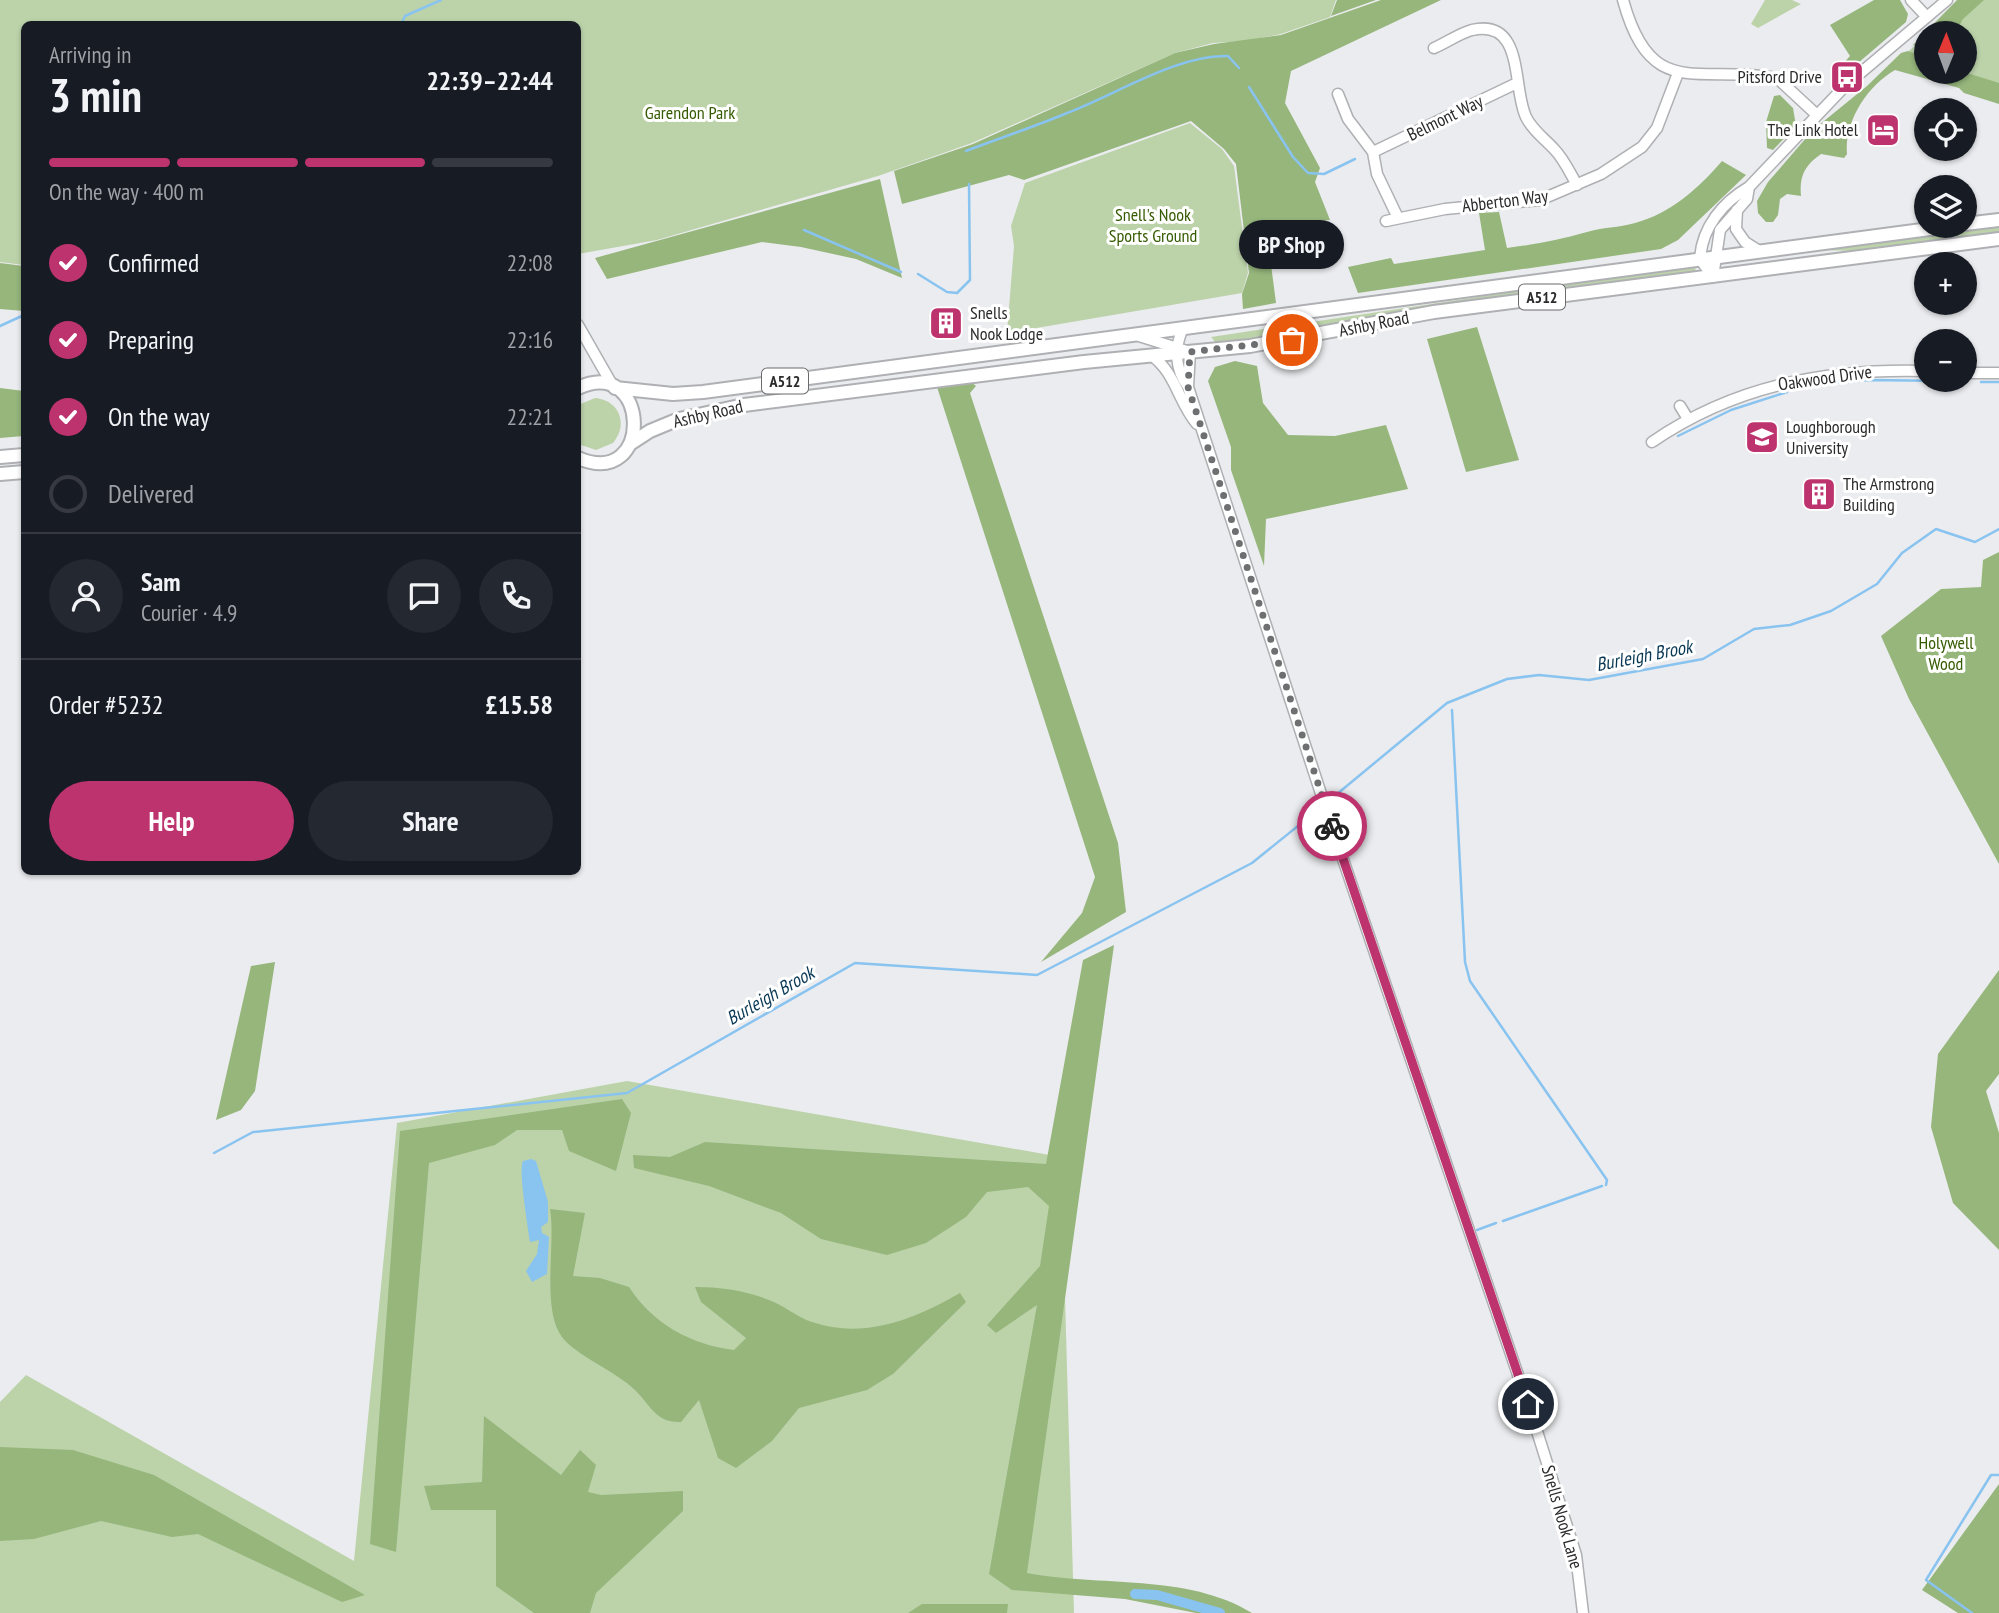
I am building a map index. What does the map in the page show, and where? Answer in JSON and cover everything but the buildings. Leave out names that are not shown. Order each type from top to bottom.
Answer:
[{"type":"main road","points":[[1977,223],[1999,220]]},
{"type":"main road","name":"Ashby Road","points":[[581,387],[597,383],[615,388],[661,393],[703,392],[1914,231]]},
{"type":"main road","name":"Ashby Road","points":[[581,460],[609,461],[630,444],[666,424],[719,409],[1181,350],[1300,338],[1434,312],[1999,239]]},
{"type":"main road","points":[[615,388],[628,399],[635,413],[635,429],[630,444]]},
{"type":"main road","points":[[0,457],[21,455]]},
{"type":"main road","points":[[0,474],[21,472]]},
{"type":"street","points":[[1623,0],[1629,22],[1647,55],[1678,73],[1777,78],[1817,115]]},
{"type":"street","points":[[1911,0],[1927,17]]},
{"type":"street","points":[[1713,277],[1700,258],[1703,235],[1712,221],[1737,194],[1749,187],[1845,86],[1947,0]]},
{"type":"street","points":[[1434,48],[1447,48],[1471,30],[1495,31],[1512,47],[1517,83],[1530,125],[1559,155],[1577,185]]},
{"type":"street","name":"Abberton Way","points":[[1386,220],[1445,209],[1540,200],[1601,174],[1642,147],[1657,128],[1678,73]]},
{"type":"street","name":"Belmont Way","points":[[1373,152],[1517,83]]},
{"type":"street","points":[[1343,100],[1348,119],[1373,152],[1377,174],[1398,218]]},
{"type":"street","points":[[1713,277],[1720,230],[1747,198],[1749,187]]},
{"type":"street","points":[[1738,209],[1736,229],[1745,242],[1759,251]]},
{"type":"street","name":"Snells Nook Lane","points":[[1183,328],[1181,350],[1188,387],[1536,1428],[1576,1555],[1583,1613]]},
{"type":"street","points":[[581,330],[615,388]]},
{"type":"street","points":[[1135,334],[1181,350]]},
{"type":"street","points":[[1151,355],[1167,369],[1189,415],[1202,430]]},
{"type":"street","name":"Oakwood Drive","points":[[1652,442],[1688,419],[1752,392],[1804,378],[1885,370],[1914,371]]},
{"type":"street","points":[[1977,373],[1999,373]]},
{"type":"street","points":[[1680,407],[1688,419]]},
{"type":"green space","name":"Garendon Park","points":[[0,0],[1336,0],[1330,17],[1281,34],[1245,41],[1213,43],[1175,53],[972,143],[878,176],[657,240],[581,253],[581,21],[21,21],[21,265],[0,262]]},
{"type":"green space","points":[[1337,0],[1376,0],[1331,16]]},
{"type":"green space","points":[[1381,0],[1441,0],[1291,71],[1285,103],[1320,168],[1315,182],[1330,220],[1266,226],[1276,303],[1243,309],[1242,294],[1249,273],[1236,164],[1224,149],[1191,121],[1024,180],[1009,175],[902,204],[894,171],[973,144],[1175,53],[1214,44],[1281,35]]},
{"type":"green space","points":[[1765,0],[1792,0],[1801,4],[1758,28],[1751,24]]},
{"type":"green space","points":[[1874,0],[1900,0],[1908,14],[1906,22],[1844,75],[1839,68],[1850,56],[1830,25]]},
{"type":"green space","points":[[1957,0],[1984,0],[1962,21],[1936,21]]},
{"type":"green space","points":[[1964,0],[1999,0],[1999,98],[1956,84],[1978,84],[1978,21],[1941,21]]},
{"type":"green space","points":[[1914,46],[1914,70],[1894,64]]},
{"type":"green space","points":[[1908,51],[1914,53],[1914,75],[1895,70],[1875,85],[1853,118],[1844,158],[1821,154],[1815,158],[1802,177],[1801,196],[1787,194],[1780,199],[1778,215],[1773,222],[1766,222],[1758,213],[1757,201],[1768,182],[1813,130],[1867,86],[1901,53]]},
{"type":"green space","points":[[1978,76],[1999,83],[1999,104],[1964,93],[1959,88],[1945,84],[1978,84]]},
{"type":"green space","points":[[1780,95],[1793,108],[1796,126],[1773,150],[1767,148],[1766,122],[1774,96]]},
{"type":"green space","name":"Snell's Nook Sports Ground","points":[[1190,123],[1222,149],[1234,166],[1248,273],[1242,293],[1007,333],[1014,246],[1011,226],[1025,183]]},
{"type":"green space","points":[[1722,161],[1746,175],[1678,240],[1661,249],[1358,293],[1348,267],[1391,258],[1394,264],[1485,250],[1479,213],[1499,212],[1507,248],[1635,223],[1672,207],[1704,181]]},
{"type":"green space","points":[[880,179],[902,278],[856,259],[762,242],[607,279],[595,258]]},
{"type":"green space","points":[[1999,225],[1999,232],[1977,235],[1977,228]]},
{"type":"green space","points":[[1914,237],[1954,238],[1856,251],[1821,250]]},
{"type":"green space","points":[[0,263],[21,266],[21,311],[0,309]]},
{"type":"green space","points":[[1691,265],[1696,269],[1691,274],[1431,306],[1296,332],[1216,343],[1211,337]]},
{"type":"green space","points":[[1477,327],[1519,460],[1466,472],[1427,339]]},
{"type":"green space","points":[[1235,361],[1257,366],[1263,403],[1288,435],[1335,436],[1386,425],[1408,489],[1266,519],[1264,566],[1231,470],[1231,447],[1208,381],[1215,367]]},
{"type":"green space","points":[[971,382],[976,386],[970,393],[1118,843],[1126,912],[1041,962],[1082,913],[1095,877],[937,387]]},
{"type":"green space","points":[[0,388],[21,391],[21,436],[0,438]]},
{"type":"green space","points":[[595,398],[610,403],[615,408],[621,421],[618,436],[613,443],[596,450],[581,445],[581,404]]},
{"type":"green space","name":"Holywell Wood","points":[[1999,552],[1999,864],[1909,699],[1881,636],[1941,589],[1981,587],[1983,560]]},
{"type":"green space","points":[[1114,945],[1027,1573],[1171,1586],[1227,1600],[1252,1613],[1196,1613],[1125,1599],[1012,1590],[989,1574],[1037,1305],[996,1333],[987,1325],[1040,1266],[1049,1206],[1028,1187],[987,1192],[966,1217],[926,1243],[887,1255],[821,1239],[781,1213],[709,1186],[634,1168],[633,1155],[670,1157],[705,1142],[1046,1164],[1083,960]]},
{"type":"green space","points":[[275,962],[255,1091],[241,1110],[216,1120],[251,966]]},
{"type":"green space","points":[[1999,970],[1999,1074],[1986,1091],[1999,1133],[1999,1250],[1953,1203],[1931,1127],[1938,1054]]},
{"type":"green space","points":[[627,1081],[1061,1157],[1074,1613],[0,1613],[0,1402],[26,1375],[354,1561],[397,1123]]},
{"type":"green space","points":[[622,1099],[631,1113],[616,1171],[569,1151],[562,1130],[517,1130],[495,1145],[429,1163],[396,1552],[370,1544],[400,1131]]},
{"type":"green space","points":[[550,1209],[585,1213],[573,1276],[600,1278],[629,1287],[649,1311],[674,1330],[718,1347],[734,1350],[746,1338],[701,1302],[695,1287],[745,1292],[774,1302],[812,1322],[851,1329],[889,1324],[925,1311],[960,1293],[966,1302],[893,1374],[867,1390],[799,1408],[772,1441],[736,1468],[718,1458],[699,1400],[681,1422],[666,1420],[627,1383],[576,1350],[562,1337],[552,1310]]},
{"type":"green space","points":[[484,1416],[561,1475],[580,1450],[596,1465],[588,1492],[601,1495],[683,1491],[683,1511],[596,1593],[590,1613],[534,1613],[496,1586],[496,1510],[431,1510],[424,1486],[482,1482]]},
{"type":"green space","points":[[0,1447],[73,1450],[154,1475],[365,1595],[342,1602],[198,1534],[172,1537],[101,1521],[34,1539],[0,1541]]},
{"type":"green space","points":[[1999,1484],[1999,1613],[1958,1613],[1922,1590]]},
{"type":"green space","points":[[922,1604],[1008,1604],[1007,1613],[908,1613]]},
{"type":"water","points":[[523,1161],[536,1161],[548,1202],[548,1222],[541,1227],[542,1233],[549,1237],[547,1274],[532,1282],[526,1271],[537,1254],[539,1240],[530,1242],[522,1175]]},
{"type":"waterway","points":[[402,21],[405,16],[441,0]]},
{"type":"waterway","points":[[966,151],[1055,118],[1168,68],[1209,57],[1228,56],[1239,68]]},
{"type":"waterway","points":[[1249,87],[1293,157],[1308,173],[1324,174],[1355,159]]},
{"type":"waterway","points":[[918,274],[947,292],[957,293],[970,280],[969,184]]},
{"type":"waterway","points":[[804,230],[901,272]]},
{"type":"waterway","points":[[0,326],[21,316]]},
{"type":"waterway","points":[[1825,384],[1869,380],[1914,381]]},
{"type":"waterway","points":[[1981,382],[1999,382]]},
{"type":"waterway","points":[[1678,436],[1731,410],[1787,392]]},
{"type":"waterway","name":"Burleigh Brook","points":[[1331,799],[1447,703],[1507,679],[1539,675],[1589,680],[1703,659],[1754,629],[1790,625],[1831,611],[1877,584],[1902,553],[1936,529],[1975,542],[1999,529]]},
{"type":"waterway","points":[[1452,710],[1465,962],[1470,981],[1607,1180],[1606,1185]]},
{"type":"waterway","name":"Burleigh Brook","points":[[214,1153],[253,1132],[627,1093],[855,963],[1037,975],[1252,863],[1314,813]]},
{"type":"waterway","points":[[1503,1221],[1602,1186]]},
{"type":"waterway","points":[[1477,1230],[1496,1223]]},
{"type":"waterway","points":[[1972,1613],[1926,1580],[1991,1475],[1999,1475]]},
{"type":"waterway","points":[[1135,1594],[1157,1595],[1220,1613]]},
{"type":"way so far","points":[[1292,340],[1190,352],[1188,387],[1247,560],[1332,826]]},
{"type":"place","name":"Pitsford Drive","points":[[1847,77]]},
{"type":"place","name":"The Link Hotel","points":[[1883,130]]},
{"type":"place","name":"Snells Nook Lodge","points":[[946,323]]},
{"type":"place","name":"BP Shop","points":[[1292,340]]},
{"type":"place","name":"Loughborough University","points":[[1762,437]]},
{"type":"place","name":"The Armstrong Building","points":[[1819,494]]},
{"type":"route","points":[[1332,826],[1528,1404]]}]
